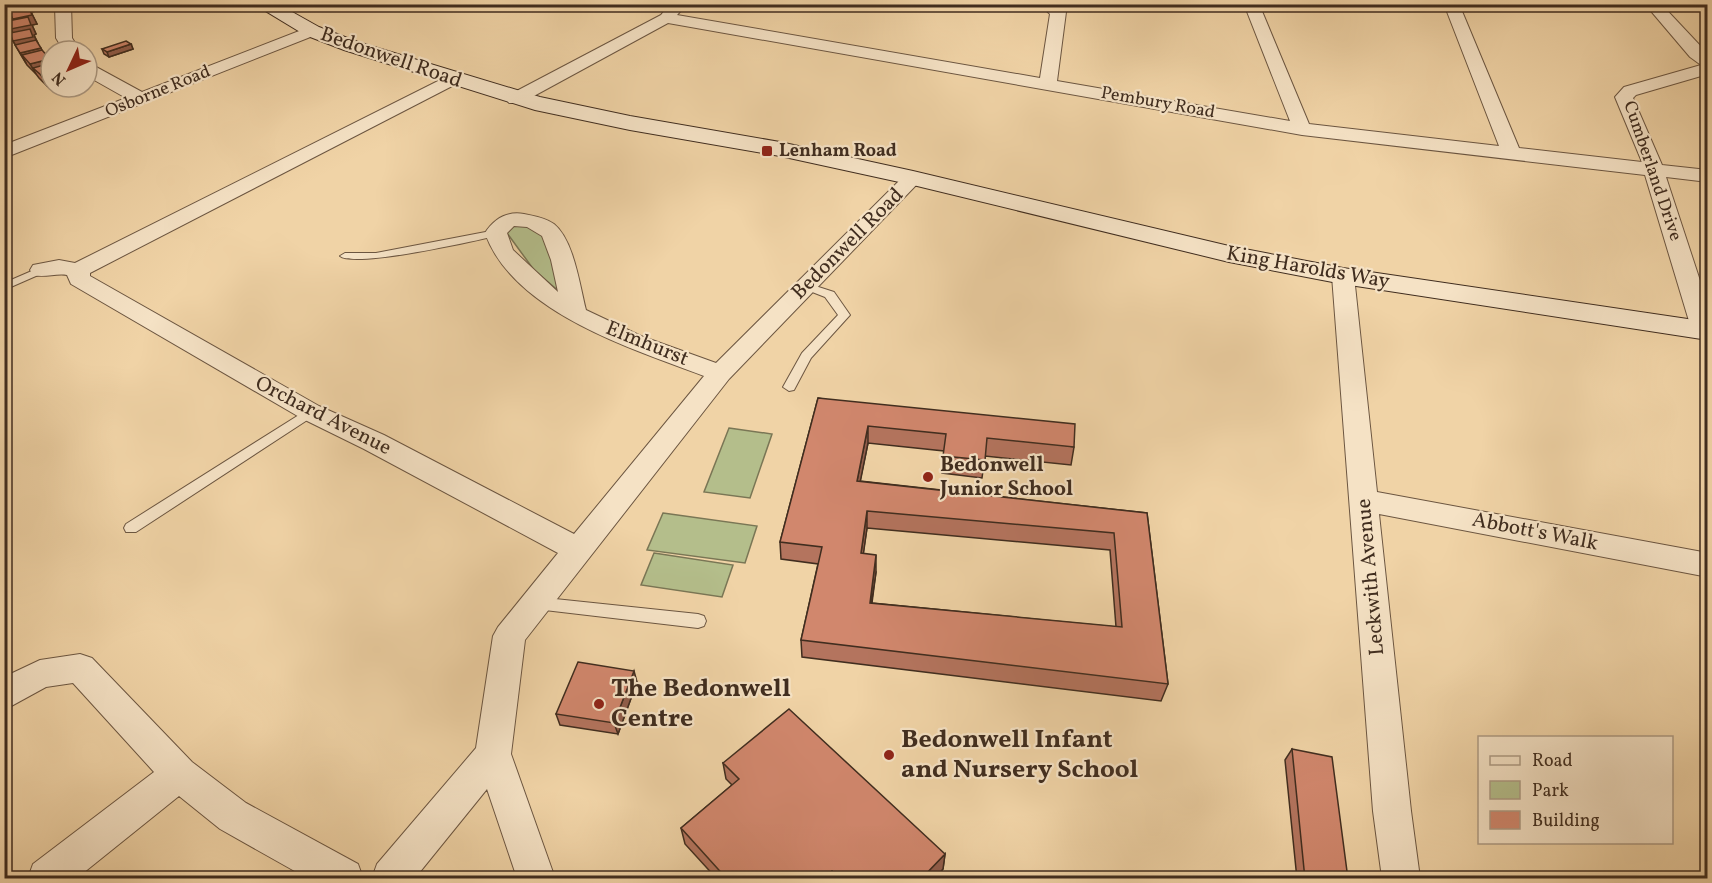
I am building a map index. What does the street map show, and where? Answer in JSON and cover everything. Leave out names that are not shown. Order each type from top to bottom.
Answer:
[{"type":"street","points":[[4,14],[49,4]]},
{"type":"street","points":[[63,4],[65,39]]},
{"type":"street","name":"Bedonwell Road","points":[[263,4],[312,31],[515,99],[630,123],[780,149],[914,178]]},
{"type":"street","points":[[515,99],[666,18],[678,4]]},
{"type":"street","points":[[1046,4],[1058,12],[1048,84]]},
{"type":"street","points":[[1251,4],[1302,129]]},
{"type":"street","points":[[1451,4],[1512,154]]},
{"type":"street","points":[[1652,4],[1696,54],[1707,62]]},
{"type":"street","name":"Pembury Road","points":[[666,18],[1302,129],[1707,176]]},
{"type":"street","name":"Osborne Road","points":[[4,152],[312,31]]},
{"type":"street","name":"Cumberland Drive","points":[[1706,331],[1647,148],[1625,101],[1626,94],[1707,68]]},
{"type":"street","points":[[99,76],[142,99]]},
{"type":"street","points":[[40,270],[59,267],[78,270],[452,79]]},
{"type":"street","name":"Bedonwell Road","points":[[536,879],[493,754],[509,636],[720,373],[914,178]]},
{"type":"street","name":"King Harolds Way","points":[[914,178],[1229,254],[1343,276],[1706,331]]},
{"type":"street","points":[[496,233],[500,225],[513,219],[535,222],[551,232],[557,245],[574,314]]},
{"type":"street","name":"Elmhurst","points":[[496,233],[503,252],[541,291],[574,314],[632,341],[720,373]]},
{"type":"street","name":"Orchard Avenue","points":[[78,270],[79,279],[310,412],[374,442],[579,550]]},
{"type":"street","name":"Leckwith Avenue","points":[[1343,276],[1392,811],[1401,879]]},
{"type":"street","name":"Abbott's Walk","points":[[1363,500],[1707,565]]},
{"type":"street","points":[[4,695],[40,674],[80,668],[178,774],[233,816],[344,879]]},
{"type":"street","points":[[391,879],[493,754]]},
{"type":"street","points":[[47,879],[178,774]]},
{"type":"lane","points":[[345,256],[376,256],[496,233]]},
{"type":"lane","points":[[4,287],[40,270]]},
{"type":"lane","points":[[789,387],[806,356],[844,315],[836,299],[827,290],[806,286]]},
{"type":"lane","points":[[131,528],[310,412]]},
{"type":"lane","points":[[536,603],[698,621]]},
{"type":"green space","points":[[513,226],[527,226],[546,238],[561,293],[534,270],[507,233]]},
{"type":"green space","points":[[729,428],[772,434],[750,498],[704,492]]},
{"type":"green space","points":[[663,513],[757,526],[745,563],[647,550]]},
{"type":"green space","points":[[654,553],[733,565],[722,597],[641,585]]},
{"type":"building","points":[[27,4],[32,15],[13,19],[9,12],[4,13],[4,9]]},
{"type":"building","points":[[28,17],[31,25],[11,29],[8,21]]},
{"type":"building","points":[[30,29],[33,37],[13,41],[10,33]]},
{"type":"building","points":[[36,40],[39,48],[20,53],[15,45]]},
{"type":"building","points":[[126,41],[131,44],[107,52],[102,49]]},
{"type":"building","points":[[39,51],[39,62],[30,64],[22,55]]},
{"type":"building","points":[[818,398],[1075,424],[1074,447],[987,438],[985,460],[943,456],[946,434],[868,426],[857,481],[1147,513],[1168,684],[801,640],[822,547],[780,542]],"holes":[[[867,511],[1114,533],[1122,627],[870,603],[876,555],[861,553]]]},
{"type":"building","name":"The Bedonwell Centre","points":[[578,662],[634,671],[614,723],[556,714]]},
{"type":"building","points":[[789,709],[945,854],[921,879],[839,879],[832,871],[825,879],[727,879],[681,828],[739,779],[723,763]]},
{"type":"building","points":[[1292,749],[1332,757],[1348,879],[1305,879]]},
{"type":"place","name":"Lenham Road","points":[[767,151]]},
{"type":"place","name":"Bedonwell Junior School","points":[[928,477]]},
{"type":"place","name":"The Bedonwell Centre","points":[[599,704]]},
{"type":"place","name":"Bedonwell Infant and Nursery School","points":[[889,755]]}]
